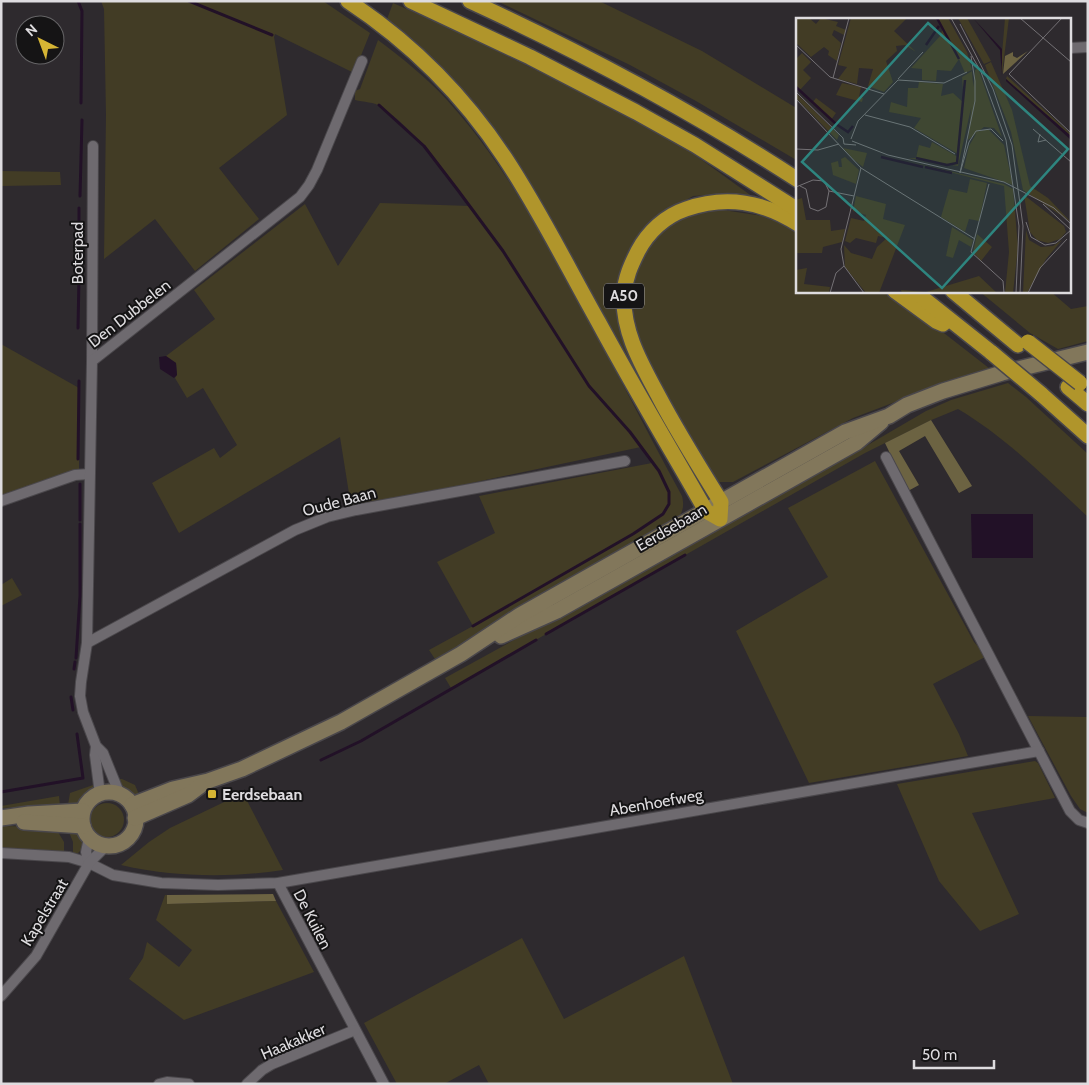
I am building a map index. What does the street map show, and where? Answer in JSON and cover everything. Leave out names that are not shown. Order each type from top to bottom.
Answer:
[{"type":"highway","name":"A50","points":[[348,1],[400,40],[448,85],[504,157],[530,199],[613,350],[706,511]]},
{"type":"highway","points":[[470,1],[610,68],[707,123],[796,179]]},
{"type":"highway","points":[[415,3],[530,57],[636,112],[695,145],[796,209]]},
{"type":"highway","name":"A50","points":[[721,502],[668,413],[636,354],[629,334],[625,312],[624,294],[627,278],[642,244],[653,229],[682,210],[702,204],[735,201],[776,212],[796,223]]},
{"type":"highway","points":[[896,292],[936,321],[972,337]]},
{"type":"highway","points":[[915,292],[992,352],[1088,436]]},
{"type":"highway","points":[[954,292],[999,330],[1023,344],[1079,387],[1088,404]]},
{"type":"highway","points":[[706,511],[720,519],[721,502]]},
{"type":"main road","name":"Eerdsebaan","points":[[461,654],[557,611],[856,443],[889,416],[907,405],[942,391],[1002,373],[1088,352]]},
{"type":"main road","name":"Eerdsebaan","points":[[134,812],[179,787],[208,781],[242,769],[341,722],[461,654],[520,615],[845,432],[889,416]]},
{"type":"main road","points":[[110,792],[120,795],[126,799],[134,812],[134,827],[124,842],[106,846],[97,844],[85,825],[87,804],[100,794],[110,792]]},
{"type":"main road","points":[[1,819],[85,825]]},
{"type":"street","points":[[1072,48],[1088,48]]},
{"type":"street","name":"Den Dubbelen","points":[[120,795],[102,752],[96,746],[83,712],[80,696],[80,682],[87,643],[92,361],[300,197],[317,170],[362,61]]},
{"type":"street","name":"Boterpad","points":[[92,361],[93,146]]},
{"type":"street","points":[[886,457],[1070,811],[1079,820],[1088,823]]},
{"type":"street","name":"Oude Baan","points":[[87,643],[281,536],[327,517],[625,460]]},
{"type":"street","points":[[1,501],[75,475],[89,474]]},
{"type":"street","name":"Den Dubbelen","points":[[96,746],[95,755],[100,794]]},
{"type":"street","name":"Abenhoefweg","points":[[278,883],[1039,751]]},
{"type":"street","points":[[85,825],[86,852],[89,863]]},
{"type":"street","name":"Kapelstraat","points":[[1,996],[36,956],[89,863],[106,846]]},
{"type":"street","name":"De Kuilen","points":[[1,854],[69,857],[89,863],[113,875],[161,883],[218,885],[278,883],[384,1084]]},
{"type":"street","name":"Haakakker","points":[[246,1084],[272,1064],[355,1030]]},
{"type":"street","points":[[159,1084],[167,1082],[189,1084]]},
{"type":"shaded area","points":[[101,1],[323,1],[370,33],[354,73],[275,34],[287,115],[219,168],[259,219],[195,271],[155,219],[104,259],[106,115],[104,9]]},
{"type":"shaded area","points":[[497,1],[599,1],[702,51],[796,108],[796,160],[696,101],[630,65]]},
{"type":"shaded area","points":[[393,3],[459,32],[666,134],[760,202],[724,194],[693,196],[664,213],[620,280],[646,388],[511,152],[480,110],[439,64],[409,36],[387,19]]},
{"type":"shaded area","points":[[378,40],[414,68],[447,100],[481,141],[511,184],[579,302],[683,501],[681,514],[670,528],[435,659],[429,650],[473,626],[437,562],[495,533],[479,496],[652,463],[641,447],[457,486],[351,506],[340,437],[179,533],[152,483],[214,448],[220,458],[237,445],[203,388],[187,398],[175,378],[177,375],[176,363],[166,356],[215,319],[194,290],[305,204],[338,266],[380,203],[470,206],[440,166],[406,128],[378,105],[355,100],[355,91],[360,89]]},
{"type":"shaded area","points":[[1,171],[60,172],[61,185],[1,186]]},
{"type":"shaded area","points":[[723,210],[763,216],[796,229],[796,292],[891,292],[994,372],[937,386],[853,418],[733,482],[719,482],[709,474],[651,366],[637,328],[633,308],[634,289],[639,269],[649,249],[658,237],[675,222],[699,212]]},
{"type":"shaded area","points":[[980,292],[1051,292],[1071,309],[1088,306],[1088,341],[1058,349],[1030,333]]},
{"type":"shaded area","points":[[1,344],[79,388],[79,470],[1,497]]},
{"type":"shaded area","points":[[166,356],[176,363],[177,375],[174,378],[160,369],[159,357]]},
{"type":"shaded area","points":[[1008,383],[1088,454],[1088,517],[1010,446],[958,409],[929,421],[865,453],[451,688],[445,678],[861,449],[926,411],[951,400]]},
{"type":"shaded area","points":[[931,420],[972,486],[959,493],[925,436],[899,451],[919,485],[908,491],[885,443]]},
{"type":"shaded area","points":[[875,461],[974,642],[987,656],[933,684],[959,734],[968,756],[809,783],[736,631],[828,577],[788,508]]},
{"type":"shaded area","points":[[971,514],[1033,514],[1033,558],[972,558]]},
{"type":"shaded area","points":[[12,578],[22,595],[1,606],[1,585]]},
{"type":"shaded area","points":[[1028,716],[1088,717],[1088,813],[1080,809],[1071,796]]},
{"type":"shaded area","points":[[1035,761],[1038,763],[1055,798],[972,813],[1019,914],[980,931],[939,881],[897,784]]},
{"type":"shaded area","points":[[117,779],[122,779],[135,785],[140,797],[132,798],[123,792]]},
{"type":"shaded area","points":[[96,784],[91,793],[81,803],[68,805],[70,793]]},
{"type":"shaded area","points":[[243,793],[283,870],[263,873],[201,875],[160,872],[121,865],[170,828]]},
{"type":"shaded area","points":[[59,796],[60,806],[1,808],[1,806]]},
{"type":"shaded area","points":[[107,803],[119,808],[124,820],[119,832],[107,837],[95,832],[90,820],[95,808]]},
{"type":"shaded area","points":[[1,826],[55,827],[64,842],[64,852],[1,850]]},
{"type":"shaded area","points":[[67,827],[79,832],[85,842],[83,848],[78,853],[73,853],[73,842]]},
{"type":"shaded area","points":[[273,894],[276,901],[167,904],[167,895]]},
{"type":"shaded area","points":[[165,895],[167,895],[167,904],[276,901],[314,972],[184,1020],[129,979],[143,958],[147,942],[179,967],[192,950],[156,920]]},
{"type":"shaded area","points":[[522,938],[564,1019],[684,956],[733,1084],[489,1084],[479,1065],[444,1084],[397,1084],[364,1023]]},
{"type":"waterway","points":[[78,1],[82,11],[81,103]]},
{"type":"waterway","points":[[189,1],[272,35]]},
{"type":"waterway","points":[[379,105],[424,146],[457,189],[503,251],[589,386],[630,432],[659,471],[669,492],[669,504],[663,514],[633,534],[473,626]]},
{"type":"waterway","points":[[80,196],[82,120]]},
{"type":"waterway","points":[[79,208],[79,265]]},
{"type":"waterway","points":[[78,328],[79,277]]},
{"type":"waterway","points":[[78,459],[79,381]]},
{"type":"waterway","points":[[80,484],[80,520]]},
{"type":"waterway","points":[[76,658],[80,596],[80,524]]},
{"type":"waterway","points":[[546,634],[685,555]]},
{"type":"waterway","points":[[321,760],[361,741],[536,640]]},
{"type":"waterway","points":[[74,669],[75,662]]},
{"type":"waterway","points":[[71,697],[73,710]]},
{"type":"waterway","points":[[1,792],[83,778],[77,734]]},
{"type":"place","name":"Eerdsebaan","points":[[212,794]]}]
